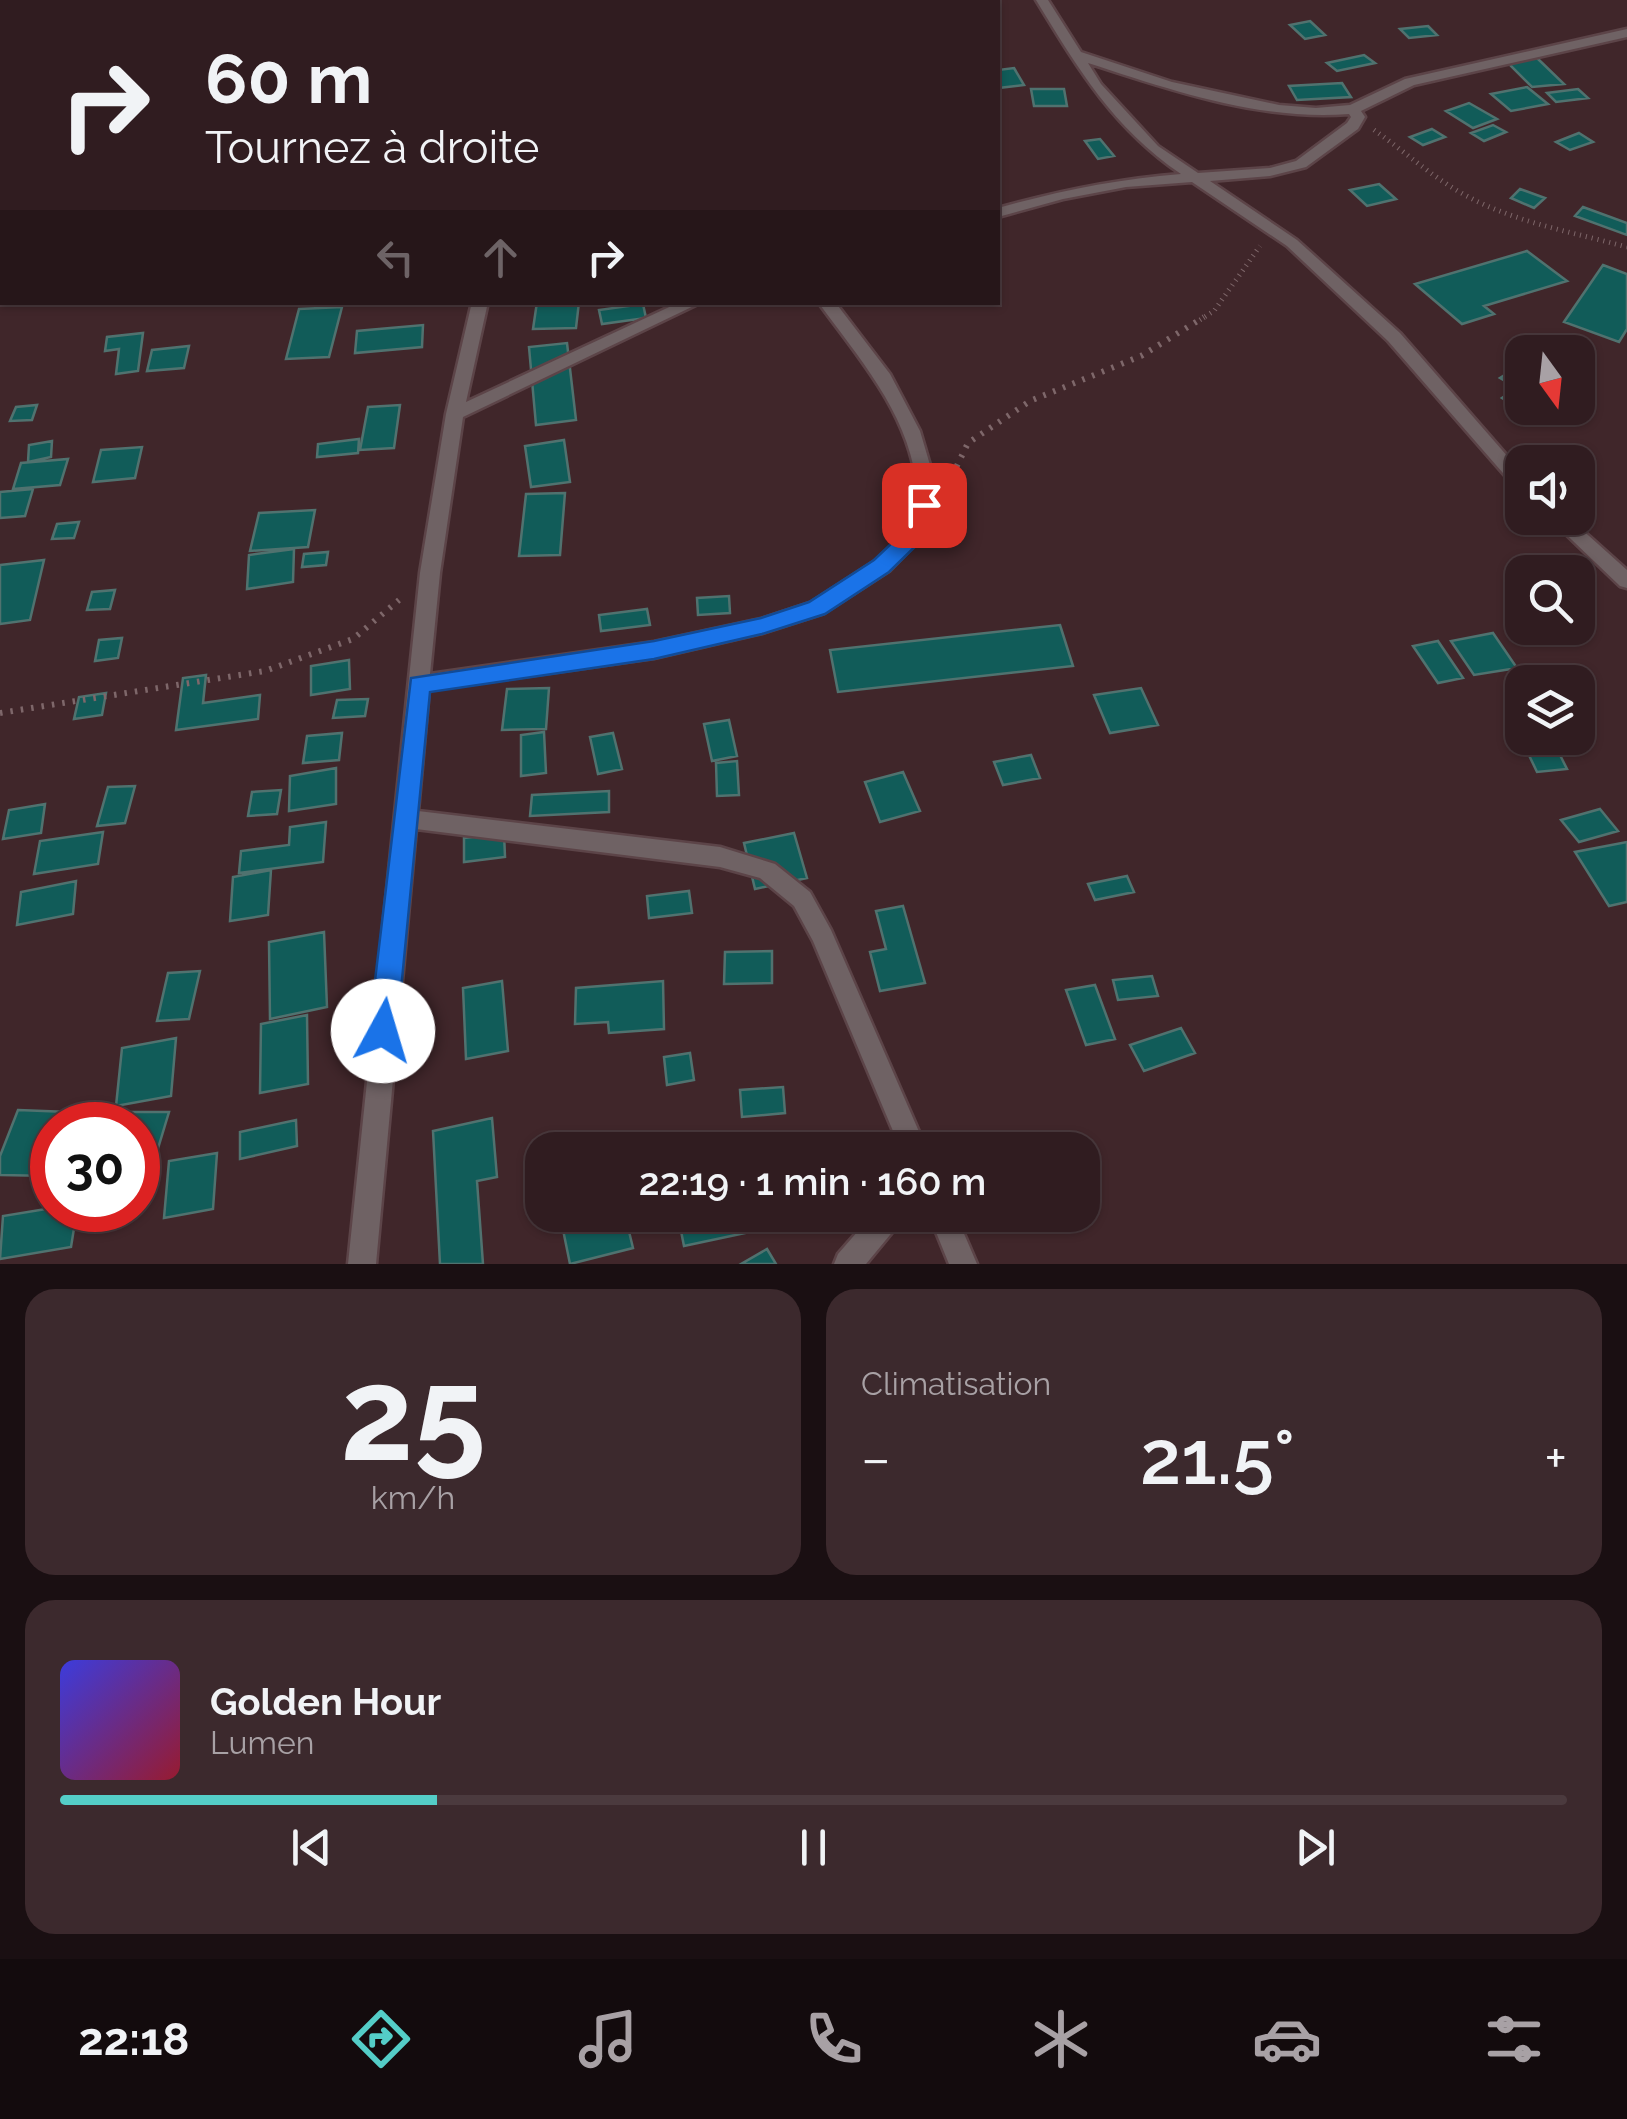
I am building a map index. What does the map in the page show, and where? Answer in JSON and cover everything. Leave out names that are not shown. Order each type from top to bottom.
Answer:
[{"type":"street","points":[[1042,0],[1096,86],[1153,149],[1292,242],[1394,338],[1505,465]]},
{"type":"street","points":[[1000,212],[1061,195],[1190,176],[1270,172],[1301,164],[1333,143],[1356,113],[1410,82],[1627,33]]},
{"type":"street","points":[[1074,54],[1169,85],[1280,109],[1356,113]]},
{"type":"street","points":[[362,1264],[430,573],[455,414],[479,305]]},
{"type":"street","points":[[455,414],[688,305]]},
{"type":"street","points":[[419,684],[654,650],[762,626],[817,608],[882,566],[921,529],[926,482],[911,431],[882,374],[828,305]]},
{"type":"street","points":[[1577,535],[1627,581]]},
{"type":"street","points":[[407,819],[720,857],[767,871],[802,899],[823,938],[906,1132]]},
{"type":"street","points":[[848,1264],[875,1232]]},
{"type":"street","points":[[949,1232],[963,1264]]},
{"type":"path","points":[[1356,113],[1446,184],[1476,201],[1518,217],[1627,247]]},
{"type":"path","points":[[921,529],[968,442],[1030,401],[1141,356],[1214,311],[1255,255],[1269,227]]},
{"type":"path","points":[[0,713],[265,671],[353,639],[430,573]]},
{"type":"building","points":[[1310,21],[1325,35],[1305,39],[1290,25]]},
{"type":"building","points":[[1428,26],[1437,35],[1409,38],[1400,29]]},
{"type":"building","points":[[1364,55],[1375,63],[1337,71],[1327,63]]},
{"type":"building","points":[[1537,58],[1564,84],[1532,87],[1506,61]]},
{"type":"building","points":[[1014,68],[1024,85],[1000,88],[1000,70]]},
{"type":"building","points":[[1342,83],[1351,97],[1297,100],[1289,86]]},
{"type":"building","points":[[1527,87],[1548,104],[1511,111],[1491,94]]},
{"type":"building","points":[[1031,89],[1064,89],[1067,106],[1034,106]]},
{"type":"building","points":[[1578,89],[1588,98],[1556,102],[1547,93]]},
{"type":"building","points":[[1469,103],[1497,119],[1473,128],[1446,111]]},
{"type":"building","points":[[1493,125],[1506,132],[1484,141],[1471,133]]},
{"type":"building","points":[[1432,129],[1445,137],[1423,145],[1410,137]]},
{"type":"building","points":[[1579,133],[1593,142],[1570,150],[1556,142]]},
{"type":"building","points":[[1100,139],[1114,156],[1098,159],[1085,141]]},
{"type":"building","points":[[1379,184],[1396,199],[1367,206],[1350,190]]},
{"type":"building","points":[[1520,189],[1545,198],[1534,208],[1511,198]]},
{"type":"building","points":[[1583,207],[1627,223],[1627,235],[1575,216]]},
{"type":"building","points":[[1527,251],[1567,281],[1484,306],[1494,314],[1462,324],[1415,284]]},
{"type":"building","points":[[1603,265],[1627,274],[1627,329],[1619,342],[1564,322]]},
{"type":"building","points":[[537,305],[579,305],[576,328],[533,329]]},
{"type":"building","points":[[643,305],[646,318],[602,324],[599,310]]},
{"type":"building","points":[[342,307],[329,357],[286,359],[299,309]]},
{"type":"building","points":[[423,325],[422,347],[355,353],[357,331]]},
{"type":"building","points":[[143,333],[138,371],[116,374],[119,349],[105,351],[107,337]]},
{"type":"building","points":[[567,343],[576,420],[536,425],[529,347]]},
{"type":"building","points":[[189,346],[184,368],[147,371],[152,350]]},
{"type":"building","points":[[37,405],[32,420],[10,421],[16,407]]},
{"type":"building","points":[[400,405],[394,448],[360,450],[368,407]]},
{"type":"building","points":[[359,439],[358,453],[317,457],[318,444]]},
{"type":"building","points":[[564,440],[570,482],[531,487],[525,446]]},
{"type":"building","points":[[52,441],[51,457],[28,462],[29,445]]},
{"type":"building","points":[[142,447],[135,478],[93,482],[101,450]]},
{"type":"building","points":[[68,459],[60,485],[13,489],[21,463]]},
{"type":"building","points":[[33,489],[25,516],[0,518],[0,492]]},
{"type":"building","points":[[565,493],[560,555],[519,556],[526,494]]},
{"type":"building","points":[[315,510],[308,547],[250,551],[259,513]]},
{"type":"building","points":[[79,522],[74,538],[52,539],[57,524]]},
{"type":"building","points":[[294,549],[293,582],[247,589],[249,555]]},
{"type":"building","points":[[328,552],[326,565],[302,567],[304,554]]},
{"type":"building","points":[[44,560],[30,620],[0,624],[0,565]]},
{"type":"building","points":[[115,590],[110,609],[87,610],[92,592]]},
{"type":"building","points":[[729,596],[730,613],[698,615],[697,598]]},
{"type":"building","points":[[647,609],[650,625],[601,631],[599,615]]},
{"type":"building","points":[[1060,625],[1073,666],[838,692],[830,650]]},
{"type":"building","points":[[1493,633],[1515,665],[1474,675],[1451,641]]},
{"type":"building","points":[[122,638],[118,658],[95,661],[99,640]]},
{"type":"building","points":[[1438,641],[1463,678],[1438,683],[1413,646]]},
{"type":"building","points":[[349,660],[350,689],[311,695],[311,666]]},
{"type":"building","points":[[206,675],[203,703],[260,695],[258,719],[176,730],[183,678]]},
{"type":"building","points":[[549,688],[546,729],[502,730],[507,689]]},
{"type":"building","points":[[1141,688],[1158,725],[1110,733],[1094,695]]},
{"type":"building","points":[[106,693],[102,715],[74,719],[79,697]]},
{"type":"building","points":[[368,699],[365,716],[333,718],[337,700]]},
{"type":"building","points":[[729,720],[737,756],[712,761],[704,724]]},
{"type":"building","points":[[544,732],[546,773],[521,776],[521,735]]},
{"type":"building","points":[[342,733],[339,760],[303,763],[307,736]]},
{"type":"building","points":[[613,733],[622,769],[598,774],[590,737]]},
{"type":"building","points":[[1031,755],[1040,778],[1003,785],[994,762]]},
{"type":"building","points":[[1529,755],[1560,755],[1567,769],[1537,772]]},
{"type":"building","points":[[737,761],[739,795],[717,796],[716,763]]},
{"type":"building","points":[[336,768],[336,804],[289,811],[290,776]]},
{"type":"building","points":[[903,772],[920,811],[880,822],[865,782]]},
{"type":"building","points":[[135,786],[125,823],[97,826],[108,787]]},
{"type":"building","points":[[281,790],[277,814],[248,816],[252,792]]},
{"type":"building","points":[[609,791],[609,812],[530,816],[532,795]]},
{"type":"building","points":[[45,804],[41,833],[3,839],[9,810]]},
{"type":"building","points":[[1600,809],[1618,831],[1579,842],[1561,820]]},
{"type":"building","points":[[326,822],[323,862],[239,873],[241,851],[289,845],[290,827]]},
{"type":"building","points":[[103,832],[98,864],[34,874],[40,841]]},
{"type":"building","points":[[504,833],[505,857],[464,862],[464,838]]},
{"type":"building","points":[[794,833],[807,878],[755,889],[744,843]]},
{"type":"building","points":[[1627,842],[1627,902],[1609,906],[1575,852]]},
{"type":"building","points":[[271,870],[268,915],[230,921],[233,877]]},
{"type":"building","points":[[1127,876],[1134,892],[1095,900],[1088,884]]},
{"type":"building","points":[[76,881],[73,914],[17,925],[21,892]]},
{"type":"building","points":[[689,891],[692,913],[649,918],[647,896]]},
{"type":"building","points":[[903,906],[925,983],[880,991],[870,952],[886,949],[876,911]]},
{"type":"building","points":[[324,932],[327,1007],[270,1019],[269,942]]},
{"type":"building","points":[[772,951],[772,983],[724,984],[725,952]]},
{"type":"building","points":[[200,971],[189,1019],[157,1021],[168,973]]},
{"type":"building","points":[[1152,976],[1158,996],[1118,1000],[1113,980]]},
{"type":"building","points":[[502,981],[508,1051],[466,1059],[463,988]]},
{"type":"building","points":[[663,981],[664,1029],[609,1033],[608,1022],[575,1024],[576,988]]},
{"type":"building","points":[[1095,985],[1115,1039],[1086,1045],[1066,990]]},
{"type":"building","points":[[307,1015],[308,1084],[260,1093],[261,1024]]},
{"type":"building","points":[[1181,1028],[1195,1053],[1144,1071],[1130,1045]]},
{"type":"building","points":[[176,1038],[171,1096],[116,1102],[122,1048]]},
{"type":"building","points":[[690,1053],[694,1080],[667,1085],[664,1057]]},
{"type":"building","points":[[783,1087],[785,1113],[742,1117],[740,1090]]},
{"type":"building","points":[[18,1110],[30,1110],[30,1176],[0,1175],[0,1156]]},
{"type":"building","points":[[160,1112],[169,1112],[160,1142]]},
{"type":"building","points":[[492,1118],[497,1177],[477,1181],[483,1264],[440,1264],[433,1131]]},
{"type":"building","points":[[296,1120],[297,1146],[240,1159],[240,1132]]},
{"type":"building","points":[[217,1153],[213,1209],[164,1218],[169,1161]]},
{"type":"building","points":[[30,1212],[30,1232],[73,1232],[71,1247],[0,1259],[3,1216]]},
{"type":"building","points":[[563,1232],[629,1232],[633,1248],[570,1264]]},
{"type":"building","points":[[681,1232],[745,1233],[684,1246]]},
{"type":"building","points":[[767,1249],[776,1264],[741,1264]]},
{"type":"route","points":[[383,1031],[419,684],[654,650],[762,626],[817,608],[882,566],[921,529],[924,505]]}]
